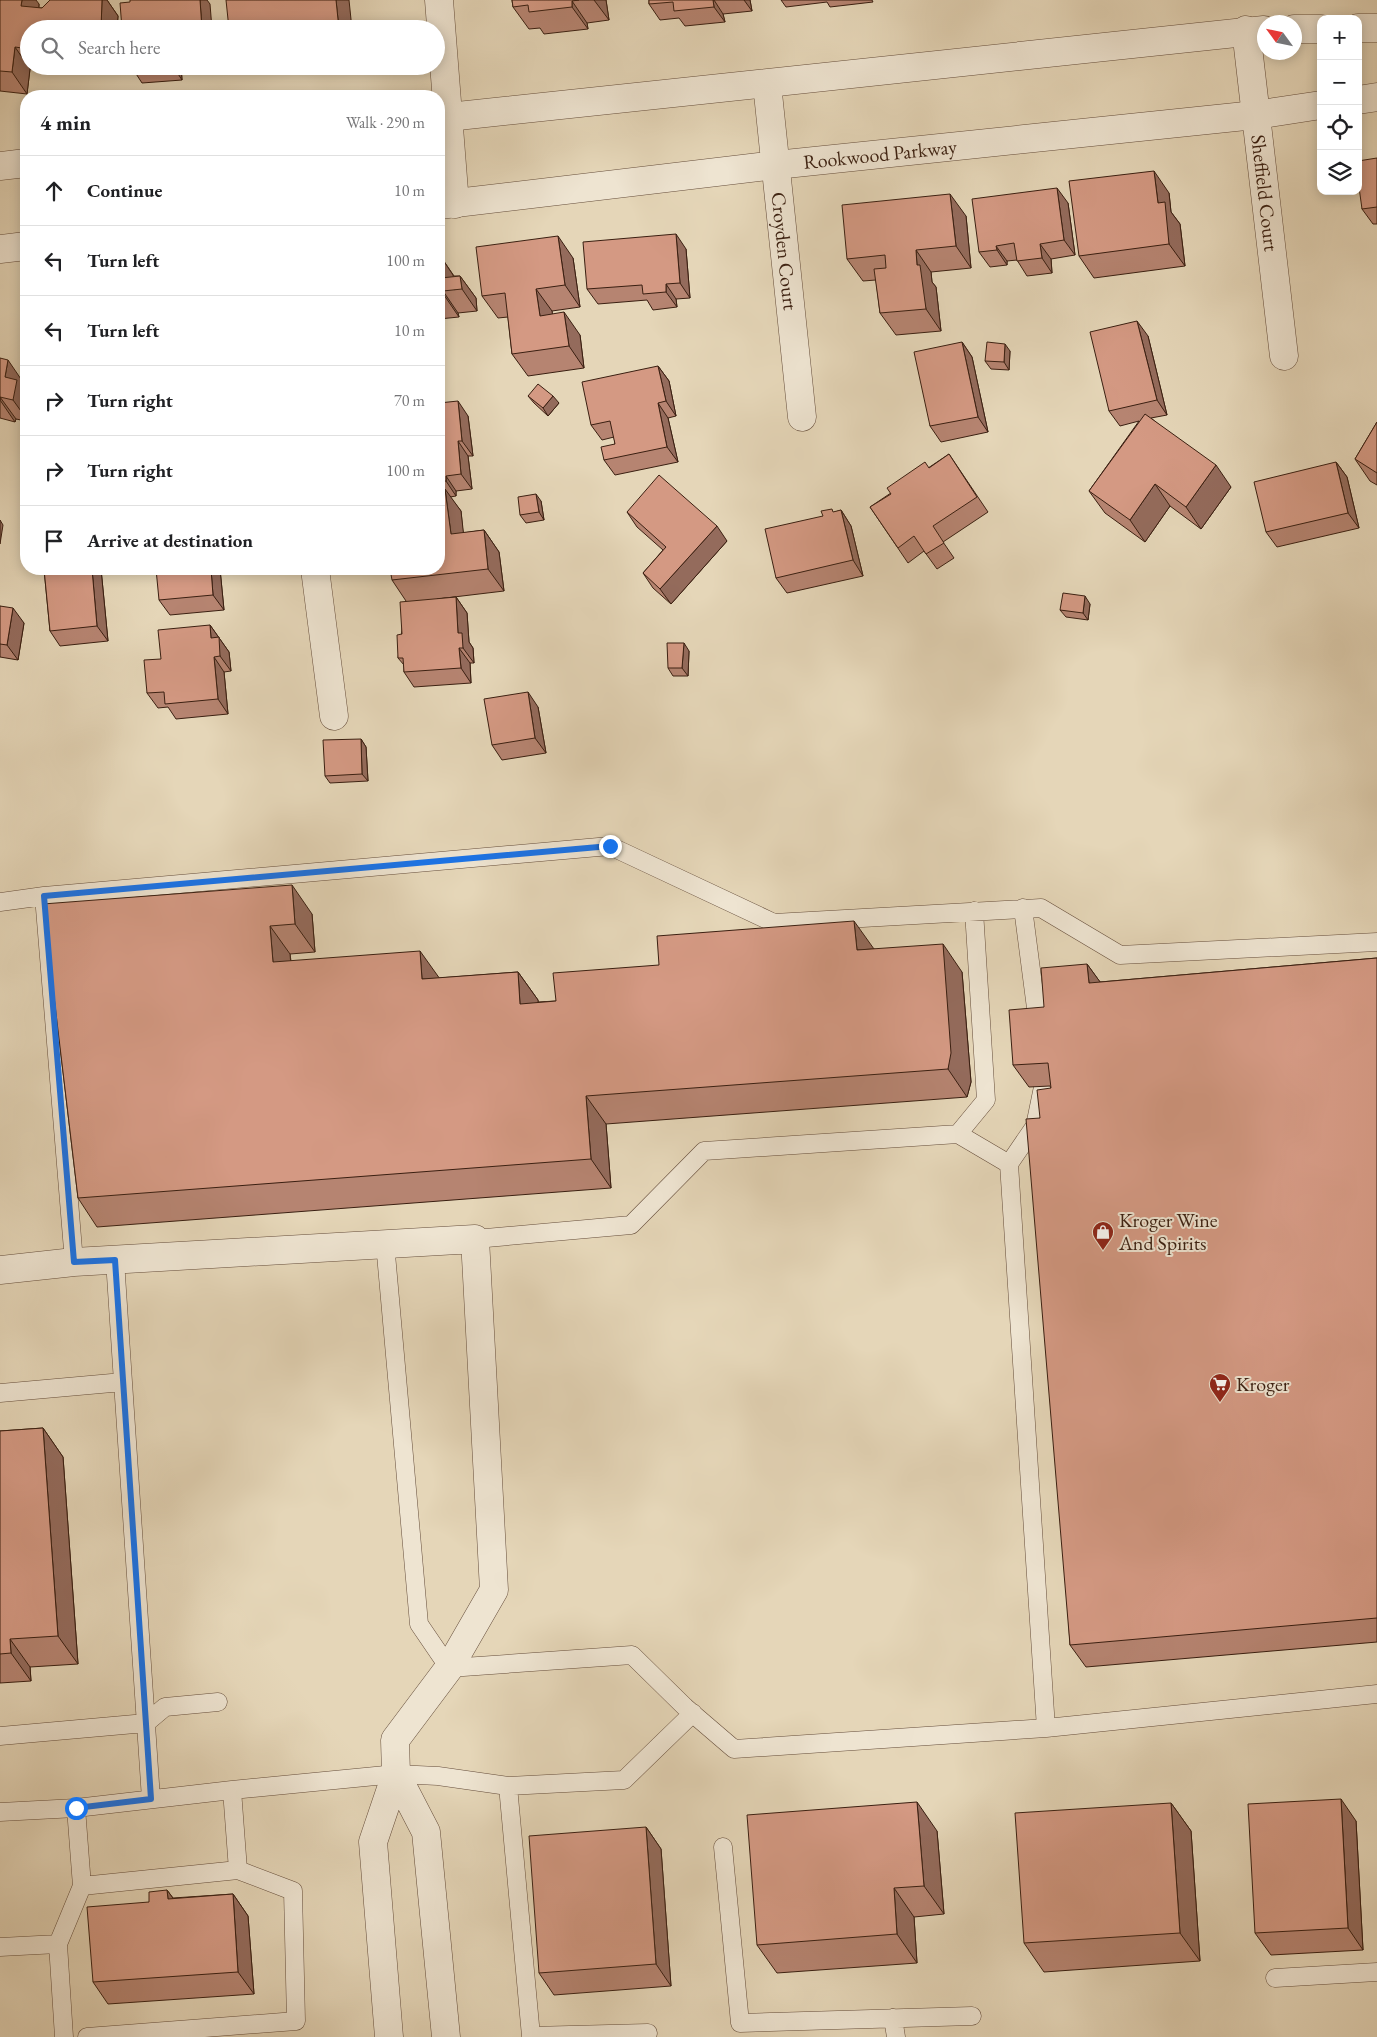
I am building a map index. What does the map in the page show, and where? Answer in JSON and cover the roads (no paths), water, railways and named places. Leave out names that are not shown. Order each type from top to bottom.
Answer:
[{"type":"street","points":[[439,0],[440,20]]},
{"type":"street","points":[[1362,28],[1377,28]]},
{"type":"street","points":[[1302,29],[1317,29]]},
{"type":"street","points":[[445,118],[1255,30]]},
{"type":"street","name":"Sheffield Court","points":[[1255,30],[1255,115],[1284,356]]},
{"type":"street","points":[[442,75],[442,90]]},
{"type":"street","name":"Croyden Court","points":[[767,84],[802,417]]},
{"type":"street","points":[[1362,100],[1377,98]]},
{"type":"street","name":"Rookwood Parkway","points":[[447,204],[776,165],[1255,115],[1317,106]]},
{"type":"street","points":[[445,161],[447,204]]},
{"type":"street","points":[[0,166],[20,164]]},
{"type":"street","points":[[0,249],[20,247]]},
{"type":"street","points":[[316,575],[334,716]]},
{"type":"street","points":[[0,1270],[74,1262],[475,1239],[494,1590],[449,1668],[395,1740],[396,1774],[373,1842],[390,2037]]},
{"type":"street","points":[[396,1774],[426,1832],[446,2037]]},
{"type":"lane","points":[[0,902],[44,896],[610,846],[774,922],[1041,908],[1120,955],[1377,942]]},
{"type":"lane","points":[[44,896],[74,1262]]},
{"type":"lane","points":[[1023,908],[1039,1031]]},
{"type":"lane","points":[[958,1134],[986,1100],[974,911]]},
{"type":"lane","points":[[1043,1086],[1035,1126],[1009,1164],[1046,1728]]},
{"type":"lane","points":[[475,1239],[631,1225],[704,1151],[958,1134],[1009,1164]]},
{"type":"lane","points":[[386,1243],[419,1624],[449,1668],[632,1654],[693,1713],[734,1749],[1046,1728],[1377,1694]]},
{"type":"lane","points":[[115,1260],[151,1799]]},
{"type":"lane","points":[[0,1393],[123,1382]]},
{"type":"lane","points":[[0,1736],[146,1723],[165,1707],[218,1702]]},
{"type":"lane","points":[[0,1812],[76,1808],[396,1774],[438,1776],[508,1786],[624,1780],[693,1713]]},
{"type":"lane","points":[[508,1786],[531,2036],[648,2033]]},
{"type":"lane","points":[[232,1790],[238,1870]]},
{"type":"lane","points":[[64,2037],[58,1944],[82,1886],[76,1808]]},
{"type":"lane","points":[[723,1847],[740,2023],[972,2016]]},
{"type":"lane","points":[[82,1886],[238,1870],[293,1891],[296,2021],[87,2037]]},
{"type":"lane","points":[[0,1948],[58,1944]]},
{"type":"lane","points":[[1275,1978],[1377,1972]]},
{"type":"lane","points":[[893,2018],[896,2037]]},
{"type":"place","name":"Kroger Wine And Spirits","points":[[1103,1251]]},
{"type":"place","name":"Kroger","points":[[1220,1403]]}]
